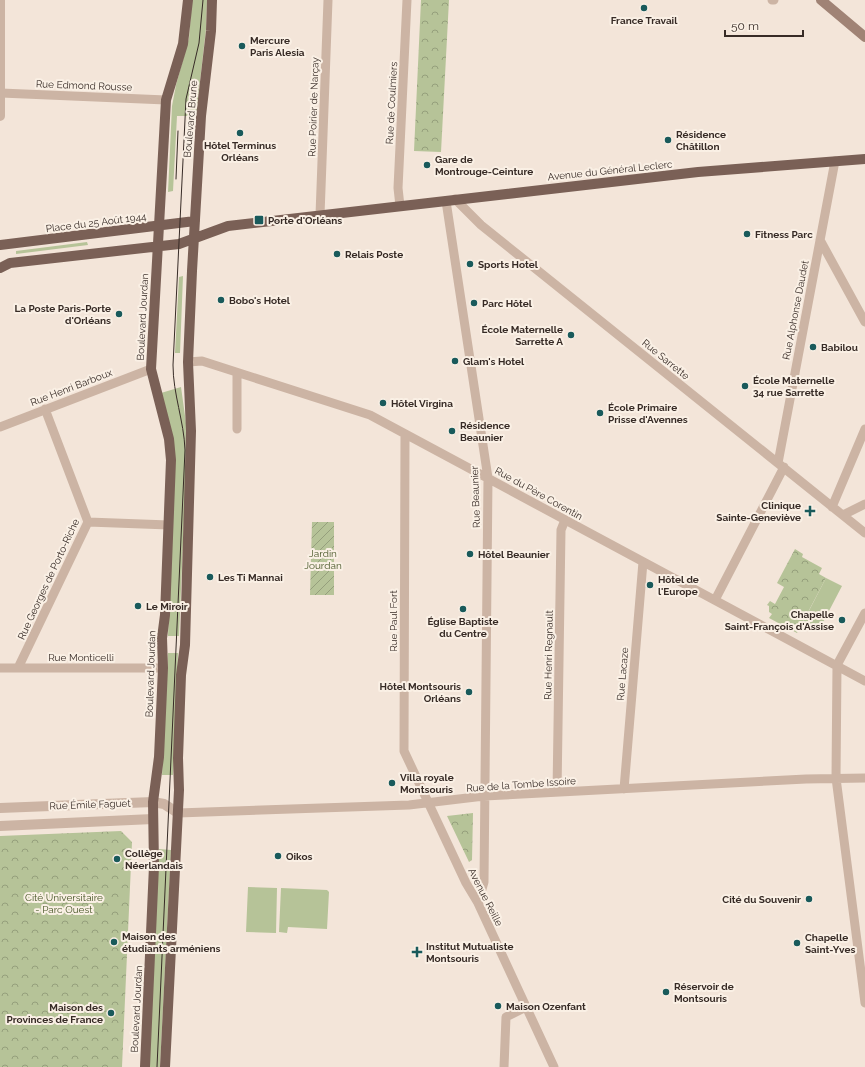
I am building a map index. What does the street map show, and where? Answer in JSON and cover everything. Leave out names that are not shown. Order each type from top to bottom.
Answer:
[{"type":"main road","name":"Boulevard Brune","points":[[158,242],[166,100],[183,44],[188,0]]},
{"type":"main road","name":"Boulevard Brune","points":[[194,240],[201,116],[212,0]]},
{"type":"main road","points":[[821,0],[865,37]]},
{"type":"main road","name":"Avenue du Général Leclerc","points":[[194,240],[228,226],[698,172],[865,159]]},
{"type":"main road","name":"Place du 25 Août 1944","points":[[0,246],[195,222]]},
{"type":"main road","points":[[0,268],[10,263],[158,242],[194,240],[188,362],[191,431],[185,652],[181,675],[178,813],[165,1067]]},
{"type":"main road","name":"Boulevard Jourdan","points":[[145,1067],[154,866],[153,802],[159,757],[163,668],[162,638],[165,615],[171,450],[151,369],[158,242]]},
{"type":"street","points":[[0,0],[0,116]]},
{"type":"street","name":"Rue Poirier de Narçay","points":[[320,215],[328,0]]},
{"type":"street","name":"Rue de Coulmiers","points":[[400,206],[398,188],[407,0]]},
{"type":"street","name":"Rue Edmond Rousse","points":[[1,93],[166,100]]},
{"type":"street","name":"Rue Alphonse Daudet","points":[[715,600],[781,465],[835,161]]},
{"type":"street","name":"Rue Sarrette","points":[[450,200],[865,533]]},
{"type":"street","name":"Rue Beaunier","points":[[450,200],[488,478],[484,882],[478,903]]},
{"type":"street","points":[[820,240],[865,322]]},
{"type":"street","name":"Rue du Père Corentin","points":[[188,362],[202,361],[370,415],[865,681]]},
{"type":"street","name":"Rue Henri Barboux","points":[[0,427],[151,369]]},
{"type":"street","points":[[237,373],[237,429]]},
{"type":"street","name":"Rue Georges de Porto-Riche","points":[[18,668],[88,522],[45,409]]},
{"type":"street","points":[[832,507],[865,428]]},
{"type":"street","name":"Rue Paul Fort","points":[[405,435],[404,751],[428,802]]},
{"type":"street","points":[[843,515],[865,504]]},
{"type":"street","name":"Rue Henri Regnault","points":[[557,792],[562,530],[565,520]]},
{"type":"street","points":[[88,522],[169,525]]},
{"type":"street","name":"Rue Lacaze","points":[[624,788],[643,562]]},
{"type":"street","points":[[865,612],[837,665],[836,778],[865,1003]]},
{"type":"street","name":"Rue Monticelli","points":[[0,668],[163,668]]},
{"type":"street","name":"Rue de la Tombe Issoire","points":[[178,813],[362,807],[484,796],[624,788],[836,778],[865,778]]},
{"type":"street","name":"Rue Émile Faguet","points":[[0,808],[153,802],[164,804],[178,813]]},
{"type":"street","name":"Avenue Reille","points":[[428,802],[466,883],[478,903],[554,1067]]},
{"type":"street","name":"Rue Émile Faguet","points":[[0,826],[153,819]]},
{"type":"street","points":[[504,1067],[506,1017],[526,1007]]},
{"type":"green space","points":[[192,0],[207,0],[206,29],[196,116],[177,116],[173,191],[168,192],[172,106],[176,85],[189,38]]},
{"type":"green space","points":[[421,0],[449,0],[441,152],[414,151]]},
{"type":"green space","points":[[87,242],[88,245],[16,254],[16,251]]},
{"type":"green space","points":[[183,276],[180,353],[175,353],[179,277]]},
{"type":"green space","points":[[181,387],[186,423],[185,496],[179,636],[168,636],[175,457],[161,393]]},
{"type":"green space","name":"Jardin Jourdan","points":[[312,522],[334,522],[334,595],[310,595]]},
{"type":"green space","points":[[795,549],[803,554],[802,557],[822,568],[819,574],[826,578],[797,633],[769,618],[772,614],[769,612],[769,606],[767,605],[770,601],[775,604],[784,587],[777,583]]},
{"type":"green space","points":[[826,578],[842,586],[819,630],[814,627],[811,632],[801,626]]},
{"type":"green space","points":[[168,653],[178,653],[173,775],[162,775]]},
{"type":"green space","points":[[473,813],[472,860],[469,862],[447,816]]},
{"type":"green space","name":"Cité Universitaire - Parc Ouest","points":[[121,831],[132,842],[122,1067],[0,1067],[0,836]]},
{"type":"green space","points":[[159,849],[171,850],[160,1067],[149,1067]]},
{"type":"green space","points":[[248,887],[277,888],[276,933],[246,932]]},
{"type":"green space","points":[[281,888],[327,890],[329,892],[327,929],[288,927],[287,933],[279,932]]},
{"type":"tram line","points":[[157,1067],[185,450],[183,429],[173,376],[173,365],[186,99],[199,43],[203,0]]},
{"type":"tram line","points":[[176,179],[178,131]]},
{"type":"place","name":"France Travail","points":[[644,8]]},
{"type":"place","name":"Mercure Paris Alesia","points":[[242,46]]},
{"type":"place","name":"Hôtel Terminus Orléans","points":[[240,133]]},
{"type":"place","name":"Résidence Châtillon","points":[[668,140]]},
{"type":"place","name":"Gare de Montrouge-Ceinture","points":[[427,165]]},
{"type":"place","name":"Porte d'Orléans","points":[[259,220]]},
{"type":"place","name":"Fitness Parc","points":[[747,234]]},
{"type":"place","name":"Relais Poste","points":[[337,254]]},
{"type":"place","name":"Sports Hotel","points":[[470,264]]},
{"type":"place","name":"Bobo's Hotel","points":[[221,300]]},
{"type":"place","name":"Parc Hôtel","points":[[474,303]]},
{"type":"place","name":"La Poste Paris-Porte d'Orléans","points":[[119,314]]},
{"type":"place","name":"École Maternelle Sarrette A","points":[[571,335]]},
{"type":"place","name":"Babilou","points":[[813,347]]},
{"type":"place","name":"Glam's Hotel","points":[[455,361]]},
{"type":"place","name":"École Maternelle 34 rue Sarrette","points":[[745,386]]},
{"type":"place","name":"Hôtel Virgina","points":[[383,403]]},
{"type":"place","name":"École Primaire Prisse d'Avennes","points":[[600,413]]},
{"type":"place","name":"Résidence Beaunier","points":[[452,431]]},
{"type":"place","name":"Clinique Sainte-Geneviève","points":[[810,511]]},
{"type":"place","name":"Hôtel Beaunier","points":[[470,554]]},
{"type":"place","name":"Les Ti Mannai","points":[[210,577]]},
{"type":"place","name":"Hôtel de l'Europe","points":[[650,585]]},
{"type":"place","name":"Le Miroir","points":[[138,606]]},
{"type":"place","name":"Église Baptiste du Centre","points":[[463,609]]},
{"type":"place","name":"Chapelle Saint-François d'Assise","points":[[842,620]]},
{"type":"place","name":"Hôtel Montsouris Orléans","points":[[469,692]]},
{"type":"place","name":"Villa royale Montsouris","points":[[392,783]]},
{"type":"place","name":"Oikos","points":[[278,856]]},
{"type":"place","name":"Collège Néerlandais","points":[[117,859]]},
{"type":"place","name":"Cité du Souvenir","points":[[809,899]]},
{"type":"place","name":"Maison des étudiants arméniens","points":[[114,942]]},
{"type":"place","name":"Chapelle Saint-Yves","points":[[797,943]]},
{"type":"place","name":"Institut Mutualiste Montsouris","points":[[417,952]]},
{"type":"place","name":"Réservoir de Montsouris","points":[[666,992]]},
{"type":"place","name":"Maison Ozenfant","points":[[498,1006]]},
{"type":"place","name":"Maison des Provinces de France","points":[[111,1013]]}]
